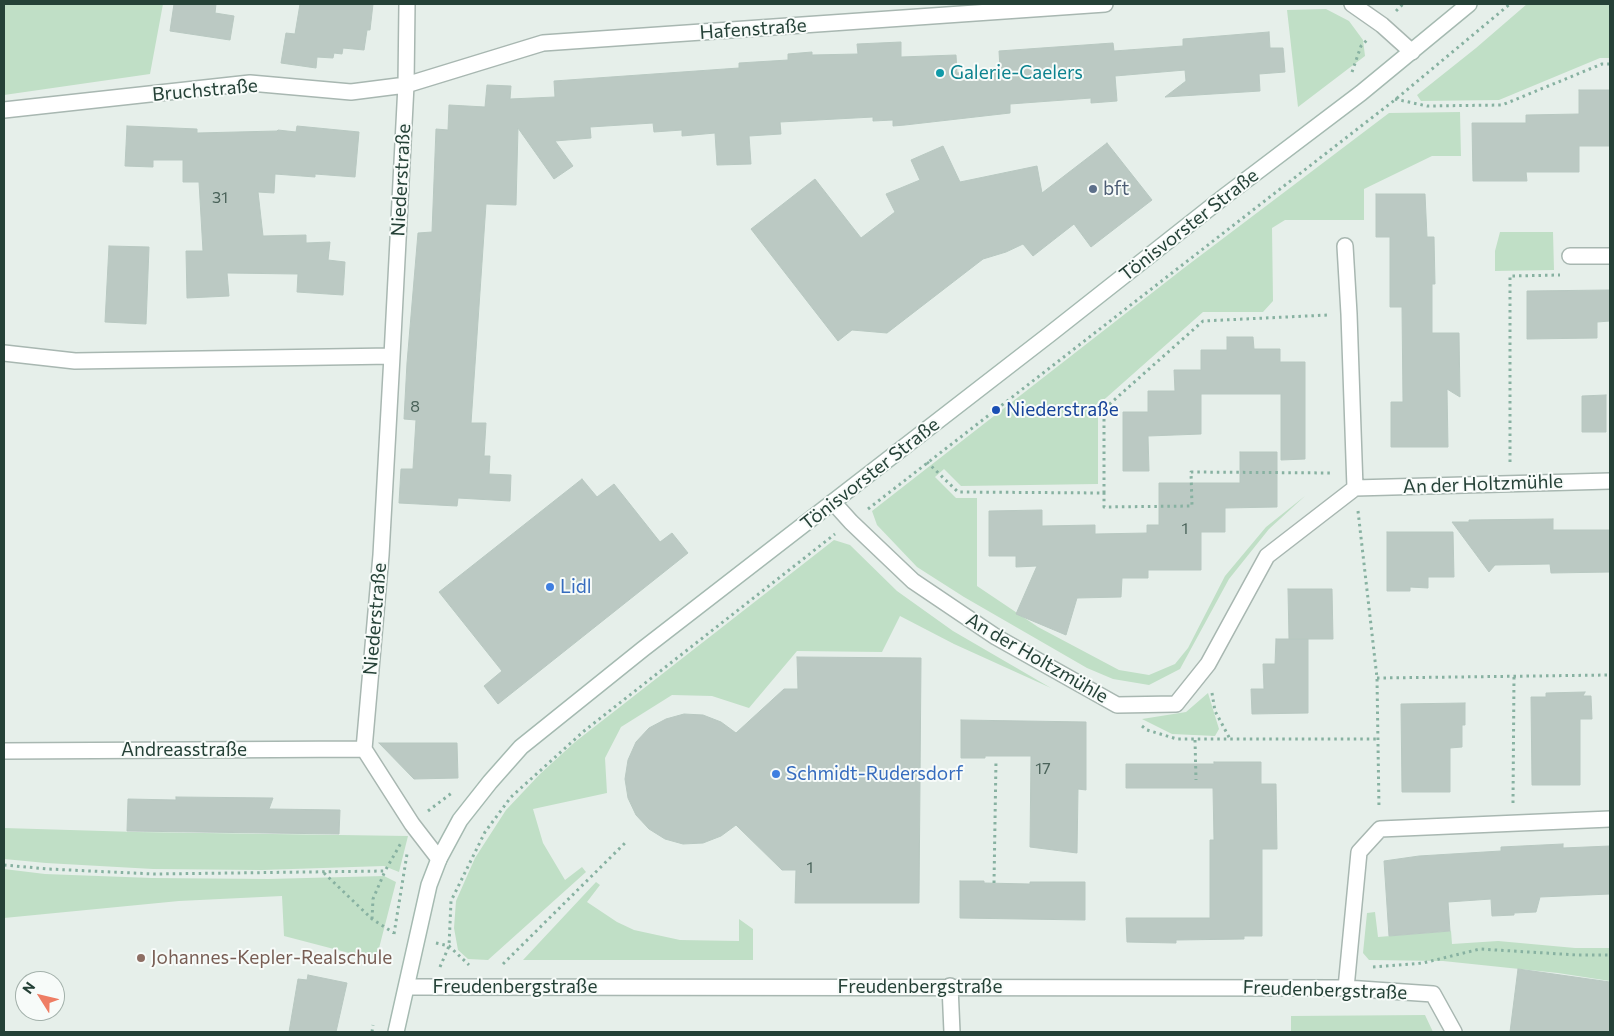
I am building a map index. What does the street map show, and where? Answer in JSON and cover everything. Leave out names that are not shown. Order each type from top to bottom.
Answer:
[{"type":"street","name":"Niederstraße","points":[[364,749],[381,555],[406,85],[408,4]]},
{"type":"street","name":"Hafenstraße","points":[[406,85],[543,44],[947,9],[1105,4]]},
{"type":"street","points":[[1352,4],[1382,25],[1412,52]]},
{"type":"street","name":"Tönisvorster Straße","points":[[396,1032],[429,885],[439,859],[460,820],[521,747],[1225,196],[1361,93],[1468,4]]},
{"type":"street","name":"Bruchstraße","points":[[4,110],[250,83],[351,92],[406,85]]},
{"type":"street","points":[[1345,246],[1355,480]]},
{"type":"street","points":[[1570,256],[1610,256]]},
{"type":"street","points":[[4,353],[75,361],[392,356]]},
{"type":"street","name":"An der Holtzmühle","points":[[833,502],[912,581],[996,637],[1117,705],[1176,704],[1208,664],[1267,556],[1355,480],[1510,483],[1610,481]]},
{"type":"street","points":[[364,749],[412,824],[439,859]]},
{"type":"street","name":"Andreasstraße","points":[[4,752],[364,749]]},
{"type":"street","points":[[1346,988],[1359,852],[1380,829],[1610,819]]},
{"type":"street","points":[[950,986],[952,1032]]},
{"type":"street","name":"Freudenbergstraße","points":[[407,987],[950,986],[1346,988],[1433,994],[1454,1032]]},
{"type":"path","points":[[431,988],[450,946],[451,901],[485,832],[511,797],[584,731],[927,462],[1396,99],[1510,4]]},
{"type":"path","points":[[1361,93],[1427,106],[1502,106],[1602,64],[1610,64]]},
{"type":"path","points":[[1510,483],[1510,276],[1570,275],[1570,256]]},
{"type":"path","points":[[1349,314],[1203,321],[1104,409],[1104,507],[1192,506],[1192,472],[1355,480],[1377,678],[1380,829]]},
{"type":"path","points":[[910,442],[927,462],[958,492],[1104,493]]},
{"type":"path","points":[[1208,664],[1215,712],[1230,738]]},
{"type":"path","points":[[1377,678],[1610,675]]},
{"type":"path","points":[[1513,824],[1514,676]]},
{"type":"path","points":[[1117,705],[1147,730],[1177,740],[1230,738],[1378,739]]},
{"type":"path","points":[[1195,740],[1196,780]]},
{"type":"path","points":[[994,883],[996,760]]},
{"type":"path","points":[[372,919],[373,899],[385,871],[412,824]]},
{"type":"path","points":[[503,964],[625,843]]},
{"type":"path","points":[[4,865],[48,870],[154,874],[385,871]]},
{"type":"path","points":[[324,873],[372,919],[394,933],[450,946],[469,965],[478,965]]},
{"type":"path","points":[[1348,968],[1423,963],[1480,948],[1577,955],[1610,955]]},
{"type":"path","points":[[494,964],[513,964]]},
{"type":"green space","points":[[4,4],[163,4],[150,74],[4,95]]},
{"type":"green space","points":[[1527,4],[1610,4],[1610,58],[1600,58],[1499,100],[1421,101],[1417,95]]},
{"type":"green space","points":[[1326,9],[1349,21],[1363,40],[1365,56],[1298,107],[1287,10]]},
{"type":"green space","points":[[1460,112],[1461,156],[1432,156],[1364,189],[1364,220],[1285,220],[1272,228],[1273,301],[1263,312],[1203,312],[1098,405],[1098,484],[961,486],[944,469],[935,477],[956,498],[977,498],[977,586],[1038,627],[1119,670],[1149,675],[1175,664],[1188,648],[1225,576],[1266,527],[1305,496],[1269,529],[1229,579],[1180,669],[1149,685],[1113,679],[1087,668],[964,597],[917,567],[877,525],[872,511],[1184,268],[1389,113]]},
{"type":"green space","points":[[1500,232],[1553,232],[1554,270],[1495,271],[1495,251]]},
{"type":"green space","points":[[834,540],[850,545],[897,591],[953,631],[1051,688],[954,644],[900,616],[882,652],[797,651],[749,708],[712,696],[672,695],[621,727],[605,758],[607,793],[533,809],[543,843],[565,880],[582,867],[586,872],[488,960],[468,959],[458,950],[454,928],[456,901],[475,858],[506,810],[540,774],[575,742]]},
{"type":"green space","points":[[1208,693],[1219,729],[1215,736],[1172,734],[1142,719],[1186,712]]},
{"type":"green space","points":[[4,828],[408,836],[399,872],[384,866],[262,870],[153,869],[4,859]]},
{"type":"green space","points":[[4,869],[45,874],[152,878],[268,879],[384,876],[396,882],[376,960],[284,936],[282,896],[179,901],[4,918]]},
{"type":"green space","points":[[596,882],[600,885],[587,902],[617,922],[634,930],[680,940],[739,941],[739,919],[753,929],[753,960],[523,960]]},
{"type":"green space","points":[[1375,912],[1378,937],[1451,931],[1452,944],[1498,941],[1575,948],[1610,948],[1610,981],[1558,973],[1443,961],[1369,960],[1363,953],[1367,913]]},
{"type":"green space","points":[[1425,1015],[1433,1032],[1291,1032],[1291,1016]]},
{"type":"building","points":[[174,4],[216,4],[215,13],[234,16],[230,40],[170,31]]},
{"type":"building","points":[[300,4],[373,4],[370,30],[367,30],[364,50],[343,48],[342,54],[334,53],[333,58],[317,57],[316,68],[281,63],[286,33],[295,34]]},
{"type":"building","points":[[1269,32],[1270,48],[1283,48],[1285,72],[1259,74],[1260,91],[1165,97],[1186,81],[1185,70],[1115,76],[1117,101],[1091,103],[1091,98],[1010,104],[1010,113],[893,126],[893,120],[873,121],[873,117],[780,122],[781,134],[749,136],[751,164],[717,165],[715,133],[682,136],[682,130],[654,132],[653,123],[590,127],[591,138],[555,141],[573,166],[554,179],[518,128],[516,205],[486,204],[471,423],[486,423],[484,456],[490,456],[489,474],[511,475],[510,501],[458,498],[457,506],[399,503],[401,469],[413,469],[416,420],[404,419],[418,233],[432,232],[436,129],[448,130],[449,105],[485,107],[487,85],[511,86],[510,99],[555,97],[554,81],[739,68],[739,63],[788,60],[788,54],[812,52],[812,55],[858,54],[857,44],[901,42],[901,57],[956,55],[957,73],[1000,69],[999,51],[1113,43],[1114,51],[1183,46],[1183,39]]},
{"type":"building","points":[[1579,90],[1610,90],[1610,146],[1579,146],[1579,172],[1526,172],[1527,181],[1473,181],[1472,123],[1526,123],[1526,115],[1579,114]]},
{"type":"building","points":[[127,126],[197,129],[197,133],[278,130],[296,132],[297,126],[359,132],[355,177],[275,174],[274,193],[258,192],[263,236],[306,235],[306,243],[330,242],[328,260],[345,262],[343,295],[297,292],[298,274],[227,273],[229,296],[187,298],[186,251],[203,251],[199,182],[183,182],[183,160],[153,160],[153,167],[125,166]]},
{"type":"building","points":[[1107,143],[1152,200],[1091,247],[1074,224],[1033,256],[1023,244],[1006,252],[983,259],[887,333],[852,330],[838,341],[751,229],[815,179],[861,238],[895,212],[886,194],[920,180],[911,160],[943,146],[960,182],[1037,166],[1042,193]]},
{"type":"building","points":[[1376,194],[1425,194],[1427,237],[1434,237],[1435,284],[1432,284],[1432,333],[1459,333],[1460,397],[1447,389],[1448,447],[1391,447],[1391,402],[1403,402],[1402,307],[1390,307],[1390,237],[1376,237]]},
{"type":"building","points":[[109,246],[149,247],[146,324],[105,322]]},
{"type":"building","points":[[1610,290],[1610,321],[1597,322],[1597,338],[1527,339],[1527,291]]},
{"type":"building","points":[[1227,337],[1253,337],[1254,349],[1280,349],[1280,362],[1305,362],[1305,459],[1281,460],[1281,394],[1201,394],[1201,434],[1148,436],[1149,471],[1123,471],[1123,412],[1148,412],[1148,391],[1175,391],[1174,370],[1201,370],[1201,350],[1227,350]]},
{"type":"building","points":[[1606,395],[1606,432],[1582,432],[1582,396]]},
{"type":"building","points":[[1240,452],[1277,452],[1277,507],[1225,508],[1225,532],[1201,532],[1201,570],[1148,570],[1148,578],[1122,578],[1121,597],[1077,598],[1066,635],[1016,614],[1037,566],[1016,567],[1016,556],[989,556],[989,511],[1042,510],[1042,526],[1095,525],[1095,534],[1147,533],[1147,525],[1159,525],[1159,483],[1240,483]]},
{"type":"building","points":[[582,479],[597,497],[614,484],[660,542],[672,533],[688,553],[498,704],[484,686],[502,671],[439,592]]},
{"type":"building","points":[[1553,519],[1553,530],[1610,530],[1610,572],[1551,573],[1550,564],[1495,565],[1489,572],[1452,522],[1469,522],[1469,520]]},
{"type":"building","points":[[1387,532],[1453,532],[1454,577],[1428,577],[1428,588],[1410,587],[1410,591],[1387,591]]},
{"type":"building","points":[[1288,589],[1332,589],[1333,639],[1289,639]]},
{"type":"building","points":[[1276,639],[1308,639],[1308,713],[1252,714],[1251,689],[1264,689],[1263,664],[1275,664]]},
{"type":"building","points":[[797,657],[921,658],[919,903],[795,903],[796,870],[782,870],[736,825],[721,836],[703,843],[683,844],[665,839],[649,829],[636,815],[628,798],[625,779],[628,760],[636,742],[649,728],[666,719],[684,714],[703,715],[721,722],[736,733],[784,689],[798,689]]},
{"type":"building","points":[[1585,692],[1583,696],[1591,696],[1592,719],[1580,719],[1580,785],[1532,785],[1531,697],[1546,697],[1546,693]]},
{"type":"building","points":[[1465,703],[1462,747],[1450,748],[1450,792],[1402,792],[1401,704]]},
{"type":"building","points":[[961,720],[1086,722],[1086,790],[1078,789],[1077,853],[1030,847],[1031,756],[961,758]]},
{"type":"building","points":[[379,743],[457,743],[458,778],[414,779]]},
{"type":"building","points":[[1214,762],[1261,762],[1261,784],[1276,784],[1277,849],[1262,849],[1262,936],[1244,936],[1244,939],[1176,940],[1176,943],[1127,942],[1126,918],[1210,918],[1210,840],[1214,840],[1213,788],[1126,788],[1126,764],[1214,764]]},
{"type":"building","points":[[176,797],[273,798],[269,809],[340,810],[339,834],[127,831],[128,799],[176,800]]},
{"type":"building","points":[[1563,844],[1563,848],[1610,846],[1610,894],[1540,897],[1536,912],[1514,913],[1514,915],[1492,916],[1491,899],[1448,902],[1450,931],[1389,936],[1384,861],[1419,856],[1501,851],[1501,847]]},
{"type":"building","points":[[960,881],[1030,884],[1030,882],[1085,882],[1085,920],[960,918]]},
{"type":"building","points":[[1518,969],[1610,982],[1610,1032],[1510,1032]]},
{"type":"building","points":[[308,975],[347,983],[336,1032],[289,1032],[298,979],[307,980]]},
{"type":"place","name":"Galerie-Caelers","points":[[940,73]]},
{"type":"place","name":"bft","points":[[1093,189]]},
{"type":"place","name":"Niederstraße","points":[[996,410]]},
{"type":"place","name":"Lidl","points":[[550,587]]},
{"type":"place","name":"Schmidt-Rudersdorf","points":[[776,774]]},
{"type":"place","name":"Johannes-Kepler-Realschule","points":[[141,958]]}]
